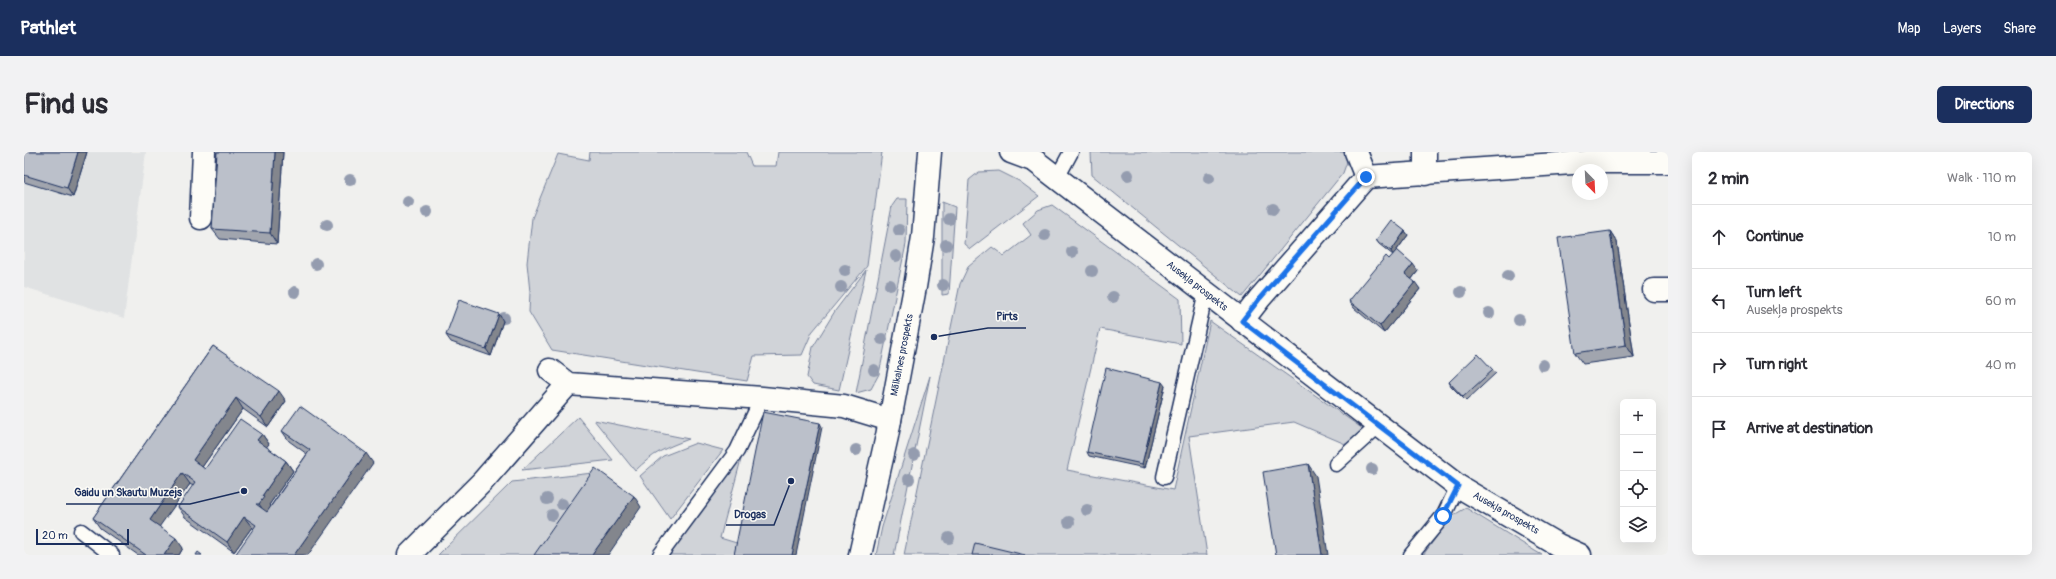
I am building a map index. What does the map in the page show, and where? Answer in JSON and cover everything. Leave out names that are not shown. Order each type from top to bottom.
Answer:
[{"type":"street","points":[[201,218],[204,152]]},
{"type":"street","name":"Mālkalnes prospekts","points":[[860,555],[890,420],[923,237],[930,152]]},
{"type":"street","name":"Ausekļa prospekts","points":[[1011,152],[1035,161],[1458,486],[1558,545],[1580,555]]},
{"type":"street","points":[[1356,152],[1366,177]]},
{"type":"street","points":[[1424,152],[1425,174]]},
{"type":"street","points":[[1242,321],[1260,298],[1366,177],[1425,174],[1495,160],[1668,162]]},
{"type":"street","points":[[550,370],[568,384],[762,398],[844,406],[890,420]]},
{"type":"street","points":[[409,555],[482,481],[568,384]]},
{"type":"lane","points":[[1057,178],[1071,152]]},
{"type":"lane","points":[[1164,477],[1206,292]]},
{"type":"lane","points":[[660,555],[737,451],[762,398]]},
{"type":"lane","points":[[1336,464],[1379,425]]},
{"type":"lane","points":[[1411,555],[1444,515],[1458,486]]},
{"type":"lane","points":[[81,531],[112,555]]},
{"type":"shaded area","points":[[24,152],[146,152],[124,318],[24,287]]},
{"type":"shaded area","points":[[590,152],[746,152],[752,166],[776,166],[778,152],[882,152],[867,266],[812,332],[802,355],[754,356],[747,381],[552,350],[529,312],[530,292],[527,263],[532,218],[558,154],[589,160]]},
{"type":"shaded area","points":[[1091,152],[1344,152],[1348,159],[1343,173],[1242,297],[1092,175]]},
{"type":"shaded area","points":[[999,171],[1019,181],[1039,196],[970,249],[964,244],[969,180],[979,172]]},
{"type":"shaded area","points":[[897,199],[907,199],[906,244],[879,374],[871,389],[856,393],[892,206]]},
{"type":"shaded area","points":[[942,202],[955,207],[949,294],[942,295]]},
{"type":"shaded area","points":[[1052,205],[1180,299],[1181,344],[1100,329],[1067,470],[1173,490],[1210,321],[1366,431],[1350,446],[1294,422],[1189,436],[1207,555],[904,555],[960,284],[968,267],[992,247],[1004,256],[1031,235],[1023,223],[1038,210]]},
{"type":"shaded area","points":[[866,270],[839,390],[813,385],[807,377],[813,347],[835,311]]},
{"type":"shaded area","points":[[930,376],[894,555],[876,555],[882,527]]},
{"type":"shaded area","points":[[578,417],[613,460],[522,470]]},
{"type":"shaded area","points":[[594,420],[689,439],[660,452],[635,471]]},
{"type":"shaded area","points":[[696,443],[723,450],[670,519],[640,476],[663,456]]},
{"type":"shaded area","points":[[743,452],[720,538],[740,544],[737,555],[665,555]]},
{"type":"shaded area","points":[[602,472],[544,555],[438,555],[512,482]]},
{"type":"shaded area","points":[[1466,508],[1542,555],[1423,555],[1452,516]]},
{"type":"building","points":[[24,152],[78,152],[67,188],[24,175]]},
{"type":"building","points":[[217,152],[275,152],[270,233],[212,229]]},
{"type":"building","points":[[1391,220],[1405,231],[1391,251],[1376,240]]},
{"type":"building","points":[[1610,231],[1626,345],[1575,353],[1558,238]]},
{"type":"building","points":[[1397,250],[1413,264],[1405,274],[1415,282],[1380,326],[1349,301],[1386,256],[1389,259]]},
{"type":"building","points":[[459,300],[499,314],[486,349],[446,335]]},
{"type":"building","points":[[213,346],[279,391],[261,417],[236,398],[193,460],[205,469],[240,419],[262,434],[257,440],[286,461],[262,496],[264,497],[259,504],[256,504],[267,512],[310,450],[282,431],[300,406],[366,453],[294,555],[235,555],[256,525],[244,517],[227,542],[178,507],[195,482],[182,473],[150,520],[176,538],[164,555],[146,555],[93,518]]},
{"type":"building","points":[[1478,354],[1493,370],[1463,397],[1449,382]]},
{"type":"building","points":[[1106,368],[1162,382],[1142,464],[1087,452]]},
{"type":"building","points":[[763,412],[820,423],[792,555],[734,555]]},
{"type":"building","points":[[1308,464],[1322,555],[1276,555],[1263,472]]},
{"type":"building","points":[[595,468],[634,496],[592,555],[534,555]]},
{"type":"building","points":[[975,543],[1025,555],[972,555]]},
{"type":"place","name":"Pirts","points":[[934,337]]},
{"type":"place","name":"Drogas","points":[[791,481]]},
{"type":"place","name":"Gaidu un Skautu Muzejs","points":[[244,491]]},
{"type":"route","points":[[1366,177],[1260,298],[1242,321],[1458,486],[1443,516]]}]
